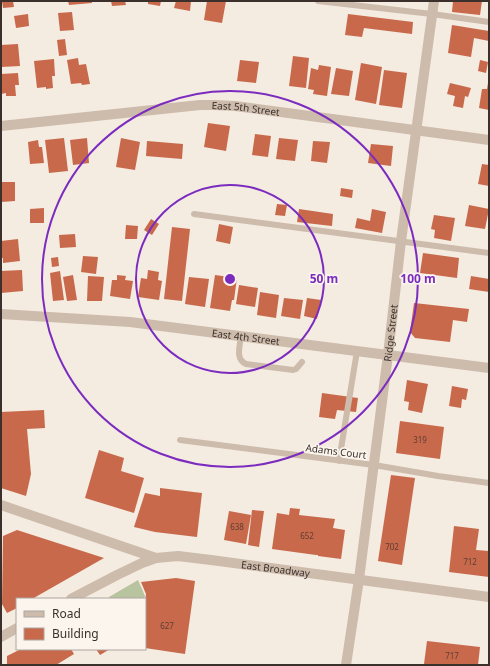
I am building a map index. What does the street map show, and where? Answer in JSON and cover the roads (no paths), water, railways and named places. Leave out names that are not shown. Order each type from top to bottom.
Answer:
[{"type":"street","name":"Ridge Street","points":[[346,665],[374,465],[401,241],[434,1]]},
{"type":"street","name":"East 5th Street","points":[[1,126],[180,107],[214,105],[235,106],[489,140]]},
{"type":"street","name":"East 4th Street","points":[[1,314],[130,322],[489,368]]},
{"type":"street","points":[[1,505],[156,558]]},
{"type":"street","name":"East Broadway","points":[[73,598],[142,563],[156,558],[178,556],[489,597]]},
{"type":"street","points":[[1,637],[16,629]]},
{"type":"lane","points":[[318,1],[489,22]]},
{"type":"lane","points":[[194,214],[489,253]]},
{"type":"lane","points":[[241,336],[239,356],[240,360],[246,364],[293,370],[296,369],[302,362]]},
{"type":"lane","points":[[340,461],[357,351]]},
{"type":"lane","name":"Adams Court","points":[[180,440],[374,465],[489,483]]}]
